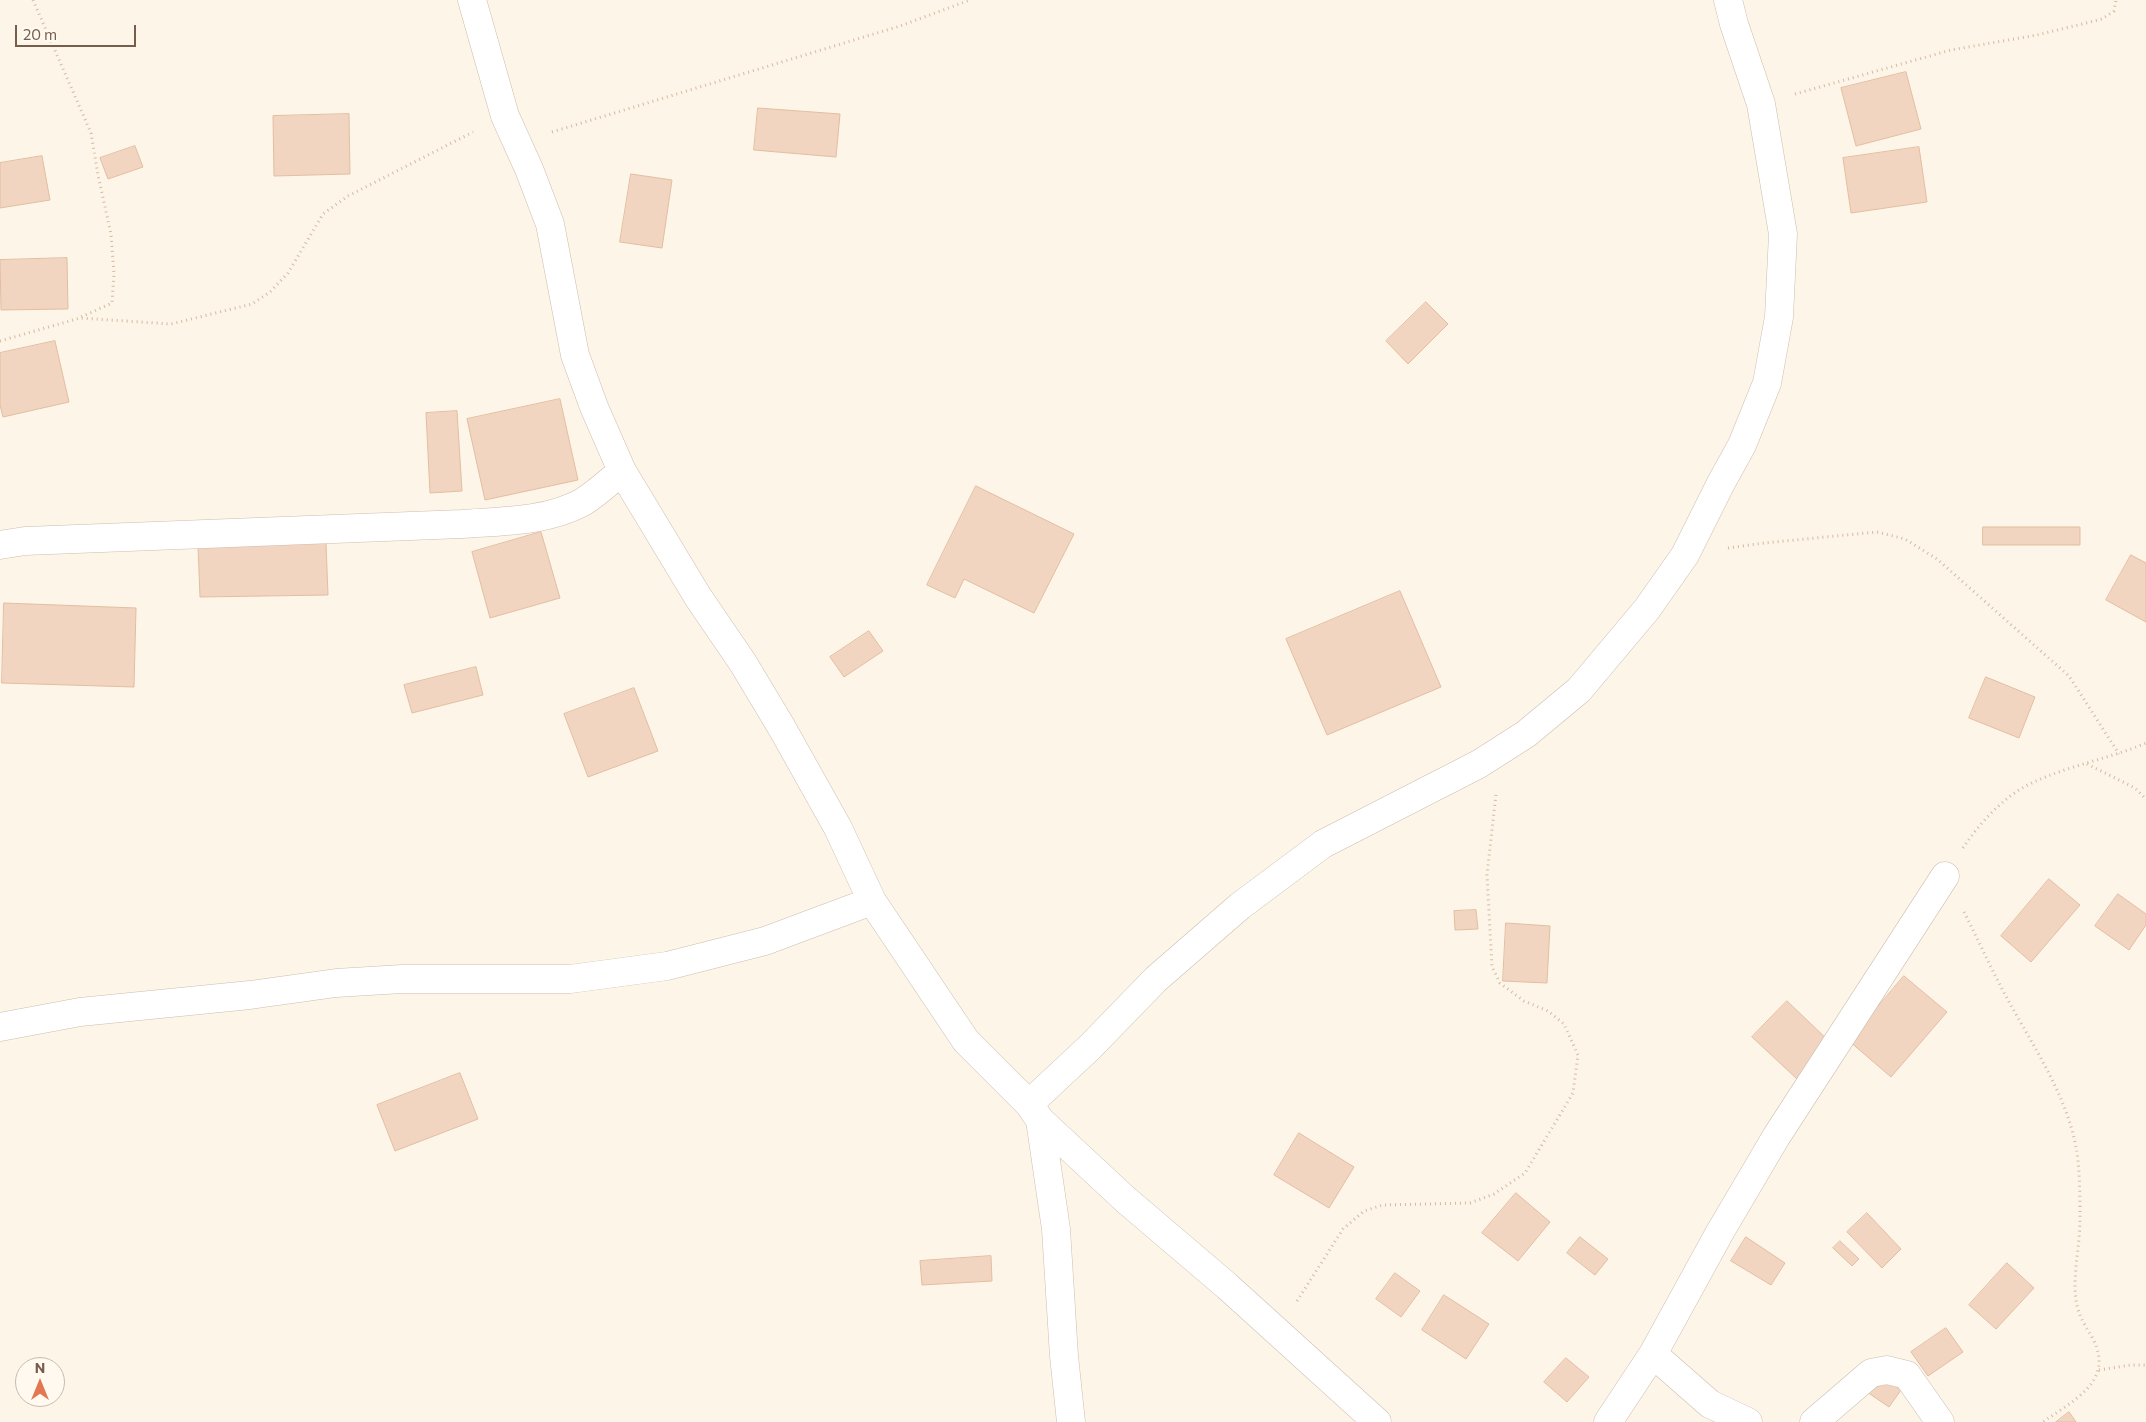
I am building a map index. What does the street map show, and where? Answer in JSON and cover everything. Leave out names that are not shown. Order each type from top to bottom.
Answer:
[{"type":"street","points":[[472,0],[505,116],[518,143],[550,224],[575,355],[594,407],[622,471],[698,597],[743,663],[782,728],[838,828],[872,901],[966,1041],[1035,1112],[1126,1200],[1278,1332],[1377,1422]]},
{"type":"street","points":[[1035,1112],[1090,1047],[1156,979],[1240,906],[1323,844],[1479,764],[1526,734],[1579,690],[1646,609],[1685,555],[1720,483],[1742,445],[1766,383],[1779,317],[1783,234],[1760,104],[1728,0]]},
{"type":"street","points":[[0,545],[25,541],[462,524],[521,519],[544,516],[583,501],[622,471]]},
{"type":"street","points":[[1608,1422],[1653,1354],[1720,1232],[1776,1137],[1945,876]]},
{"type":"street","points":[[0,1026],[80,1012],[250,995],[336,983],[402,979],[570,979],[667,966],[765,941],[872,901]]},
{"type":"street","points":[[1035,1112],[1056,1230],[1064,1356],[1071,1422]]},
{"type":"street","points":[[1653,1354],[1710,1404],[1748,1422]]},
{"type":"street","points":[[1814,1422],[1871,1373],[1887,1370],[1907,1375],[1940,1422]]},
{"type":"path","points":[[0,341],[80,318],[112,303],[114,274],[111,234],[91,133],[33,0]]},
{"type":"path","points":[[518,143],[900,26],[970,0]]},
{"type":"path","points":[[1760,104],[1951,50],[2037,35],[2102,19],[2114,12],[2116,0]]},
{"type":"path","points":[[80,318],[171,324],[252,304],[270,292],[288,273],[323,214],[348,196],[505,116]]},
{"type":"path","points":[[1685,555],[1764,543],[1876,532],[1905,539],[1937,559],[2069,676],[2119,754]]},
{"type":"path","points":[[2043,1422],[2091,1387],[2099,1370],[2099,1359],[2093,1340],[2083,1326],[2077,1310],[2075,1286],[2080,1219],[2076,1147],[2063,1103],[1945,876],[1967,842],[1984,822],[2019,790],[2045,778],[2119,754],[2146,743]]},
{"type":"path","points":[[1278,1332],[1343,1230],[1364,1211],[1383,1205],[1470,1203],[1494,1194],[1525,1173],[1573,1093],[1578,1055],[1564,1024],[1548,1011],[1524,1000],[1500,983],[1492,967],[1487,875],[1496,792],[1492,780],[1479,764]]},
{"type":"path","points":[[2087,764],[2135,788],[2146,799]]},
{"type":"path","points":[[2099,1370],[2131,1365],[2146,1365]]},
{"type":"building","points":[[1906,72],[1921,129],[1856,146],[1841,88]]},
{"type":"building","points":[[758,108],[840,114],[836,157],[754,150]]},
{"type":"building","points":[[349,114],[350,174],[274,176],[273,116]]},
{"type":"building","points":[[135,146],[143,167],[108,179],[100,158]]},
{"type":"building","points":[[1919,147],[1927,202],[1851,213],[1843,158]]},
{"type":"building","points":[[42,156],[50,200],[0,208],[0,163]]},
{"type":"building","points":[[631,174],[672,180],[662,248],[620,242]]},
{"type":"building","points":[[67,258],[68,309],[1,310],[0,260]]},
{"type":"building","points":[[1426,302],[1448,324],[1408,364],[1386,341]]},
{"type":"building","points":[[55,341],[69,402],[3,417],[0,405],[0,353]]},
{"type":"building","points":[[560,399],[578,480],[485,500],[467,419]]},
{"type":"building","points":[[457,411],[462,491],[430,493],[426,413]]},
{"type":"building","points":[[976,486],[1074,534],[1034,613],[964,579],[955,598],[927,585]]},
{"type":"building","points":[[1983,527],[2080,527],[2080,545],[1983,545]]},
{"type":"building","points":[[541,532],[560,598],[490,618],[472,552]]},
{"type":"building","points":[[326,543],[328,595],[200,597],[198,546]]},
{"type":"building","points":[[2131,555],[2146,563],[2146,622],[2106,600]]},
{"type":"building","points":[[1400,591],[1441,687],[1327,735],[1286,639]]},
{"type":"building","points":[[4,603],[136,608],[134,687],[2,683]]},
{"type":"building","points":[[869,631],[883,651],[844,677],[830,657]]},
{"type":"building","points":[[476,667],[483,695],[412,713],[404,685]]},
{"type":"building","points":[[1986,677],[2035,697],[2019,738],[1969,718]]},
{"type":"building","points":[[634,688],[658,751],[588,777],[564,714]]},
{"type":"building","points":[[2049,879],[2080,905],[2031,962],[2001,936]]},
{"type":"building","points":[[2118,894],[2146,914],[2146,925],[2129,950],[2095,926]]},
{"type":"building","points":[[1476,910],[1478,929],[1455,930],[1454,911]]},
{"type":"building","points":[[1506,923],[1550,926],[1547,983],[1503,981]]},
{"type":"building","points":[[1904,976],[1947,1012],[1891,1077],[1849,1041]]},
{"type":"building","points":[[1787,1001],[1831,1043],[1797,1079],[1752,1037]]},
{"type":"building","points":[[460,1073],[478,1119],[395,1151],[377,1105]]},
{"type":"building","points":[[1299,1133],[1354,1167],[1329,1208],[1274,1175]]},
{"type":"building","points":[[1516,1193],[1550,1222],[1518,1261],[1482,1233]]},
{"type":"building","points":[[1867,1213],[1901,1249],[1882,1268],[1847,1232]]},
{"type":"building","points":[[1580,1237],[1608,1259],[1595,1275],[1567,1253]]},
{"type":"building","points":[[1746,1237],[1785,1263],[1771,1285],[1731,1261]]},
{"type":"building","points":[[1840,1241],[1859,1259],[1852,1266],[1833,1248]]},
{"type":"building","points":[[991,1256],[992,1281],[922,1285],[920,1261]]},
{"type":"building","points":[[2007,1263],[2034,1288],[1996,1329],[1969,1305]]},
{"type":"building","points":[[1395,1273],[1420,1291],[1401,1317],[1376,1299]]},
{"type":"building","points":[[1444,1295],[1489,1324],[1466,1359],[1422,1330]]},
{"type":"building","points":[[1946,1328],[1963,1352],[1928,1376],[1911,1352]]},
{"type":"building","points":[[1566,1358],[1589,1377],[1567,1402],[1544,1382]]},
{"type":"building","points":[[1880,1374],[1901,1390],[1889,1407],[1867,1392]]},
{"type":"building","points":[[2069,1412],[2076,1422],[2056,1422]]}]
